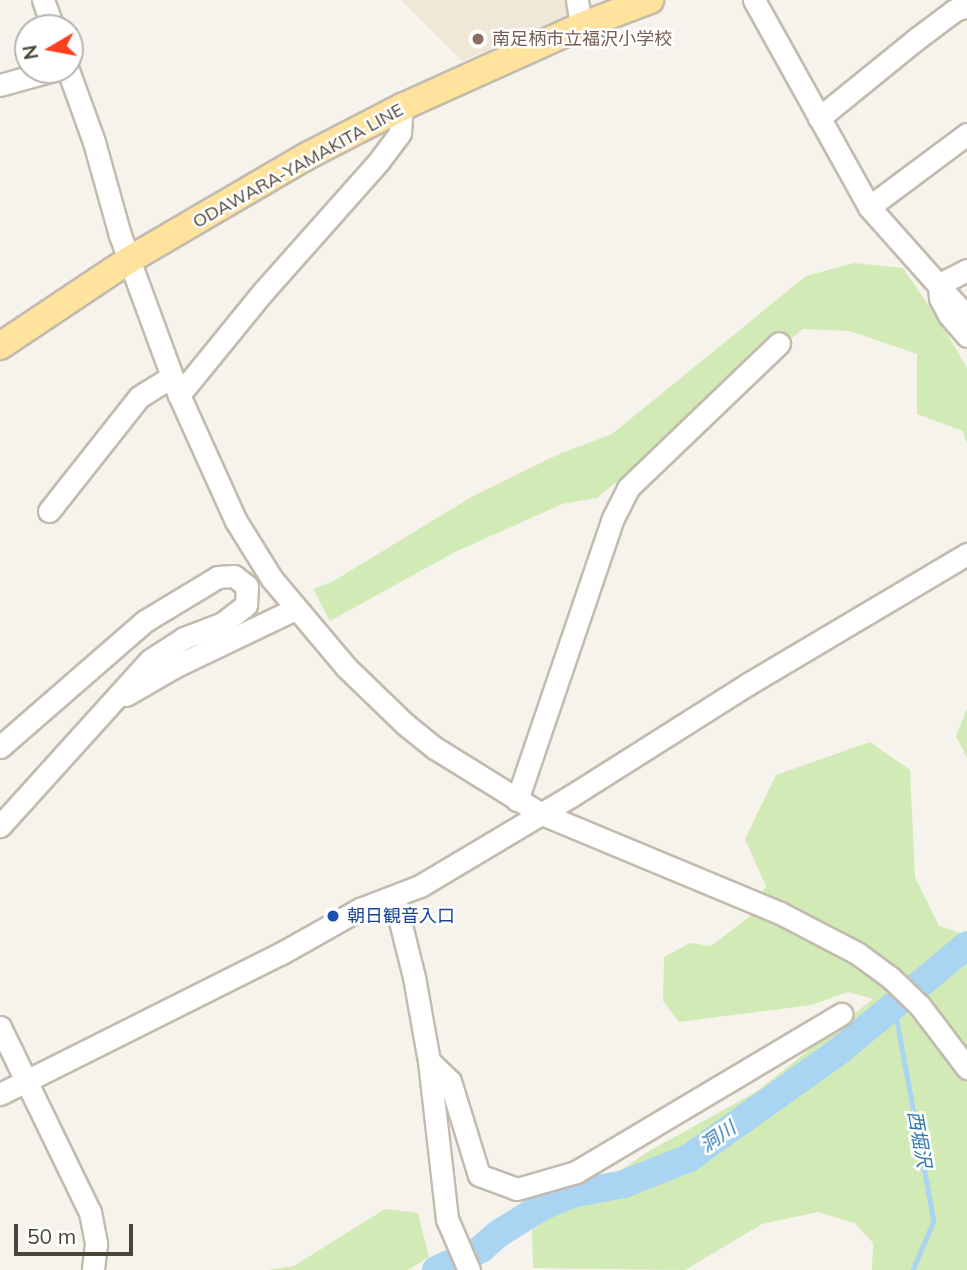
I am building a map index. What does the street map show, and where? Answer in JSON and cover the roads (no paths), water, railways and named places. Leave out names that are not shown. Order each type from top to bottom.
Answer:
[{"type":"main road","name":"ODAWARA-YAMAKITA LINE","points":[[0,346],[129,260],[309,156],[579,13],[650,0]]},
{"type":"street","points":[[754,0],[869,207],[967,317]]},
{"type":"street","points":[[819,118],[906,47],[955,10],[967,6]]},
{"type":"street","points":[[73,84],[94,142],[129,260],[176,386],[236,521],[256,557],[289,602],[347,668],[405,724],[463,768],[540,813],[780,912],[858,953],[891,978],[933,1022],[967,1068]]},
{"type":"street","points":[[49,511],[139,397],[176,386],[379,161],[400,133],[402,107]]},
{"type":"street","points":[[869,207],[967,134]]},
{"type":"street","points":[[939,284],[967,270]]},
{"type":"street","points":[[939,284],[940,298],[949,315],[967,336]]},
{"type":"street","points":[[517,800],[613,518],[628,488],[779,343]]},
{"type":"street","points":[[0,1094],[280,954],[360,909],[420,886],[748,684],[967,554]]},
{"type":"street","points":[[0,747],[145,621],[218,577],[234,576],[247,586],[246,606],[223,623],[184,638],[149,660],[0,826]]},
{"type":"street","points":[[103,709],[176,666],[233,642],[289,602]]},
{"type":"street","points":[[394,897],[414,977],[429,1061],[447,1219],[469,1270]]},
{"type":"street","points":[[429,1061],[450,1081],[479,1175],[517,1189],[576,1172],[841,1014]]},
{"type":"street","points":[[0,1027],[90,1212],[96,1244],[93,1270]]},
{"type":"waterway","name":"洞川","points":[[436,1270],[481,1249],[498,1234],[543,1206],[576,1193],[624,1184],[689,1158],[839,1051],[967,945]]},
{"type":"waterway","name":"西堀沢","points":[[894,1004],[934,1221],[913,1270]]},
{"type":"place","name":"南足柄市立福沢小学校","points":[[478,39]]},
{"type":"place","name":"朝日観音入口","points":[[333,916]]}]
